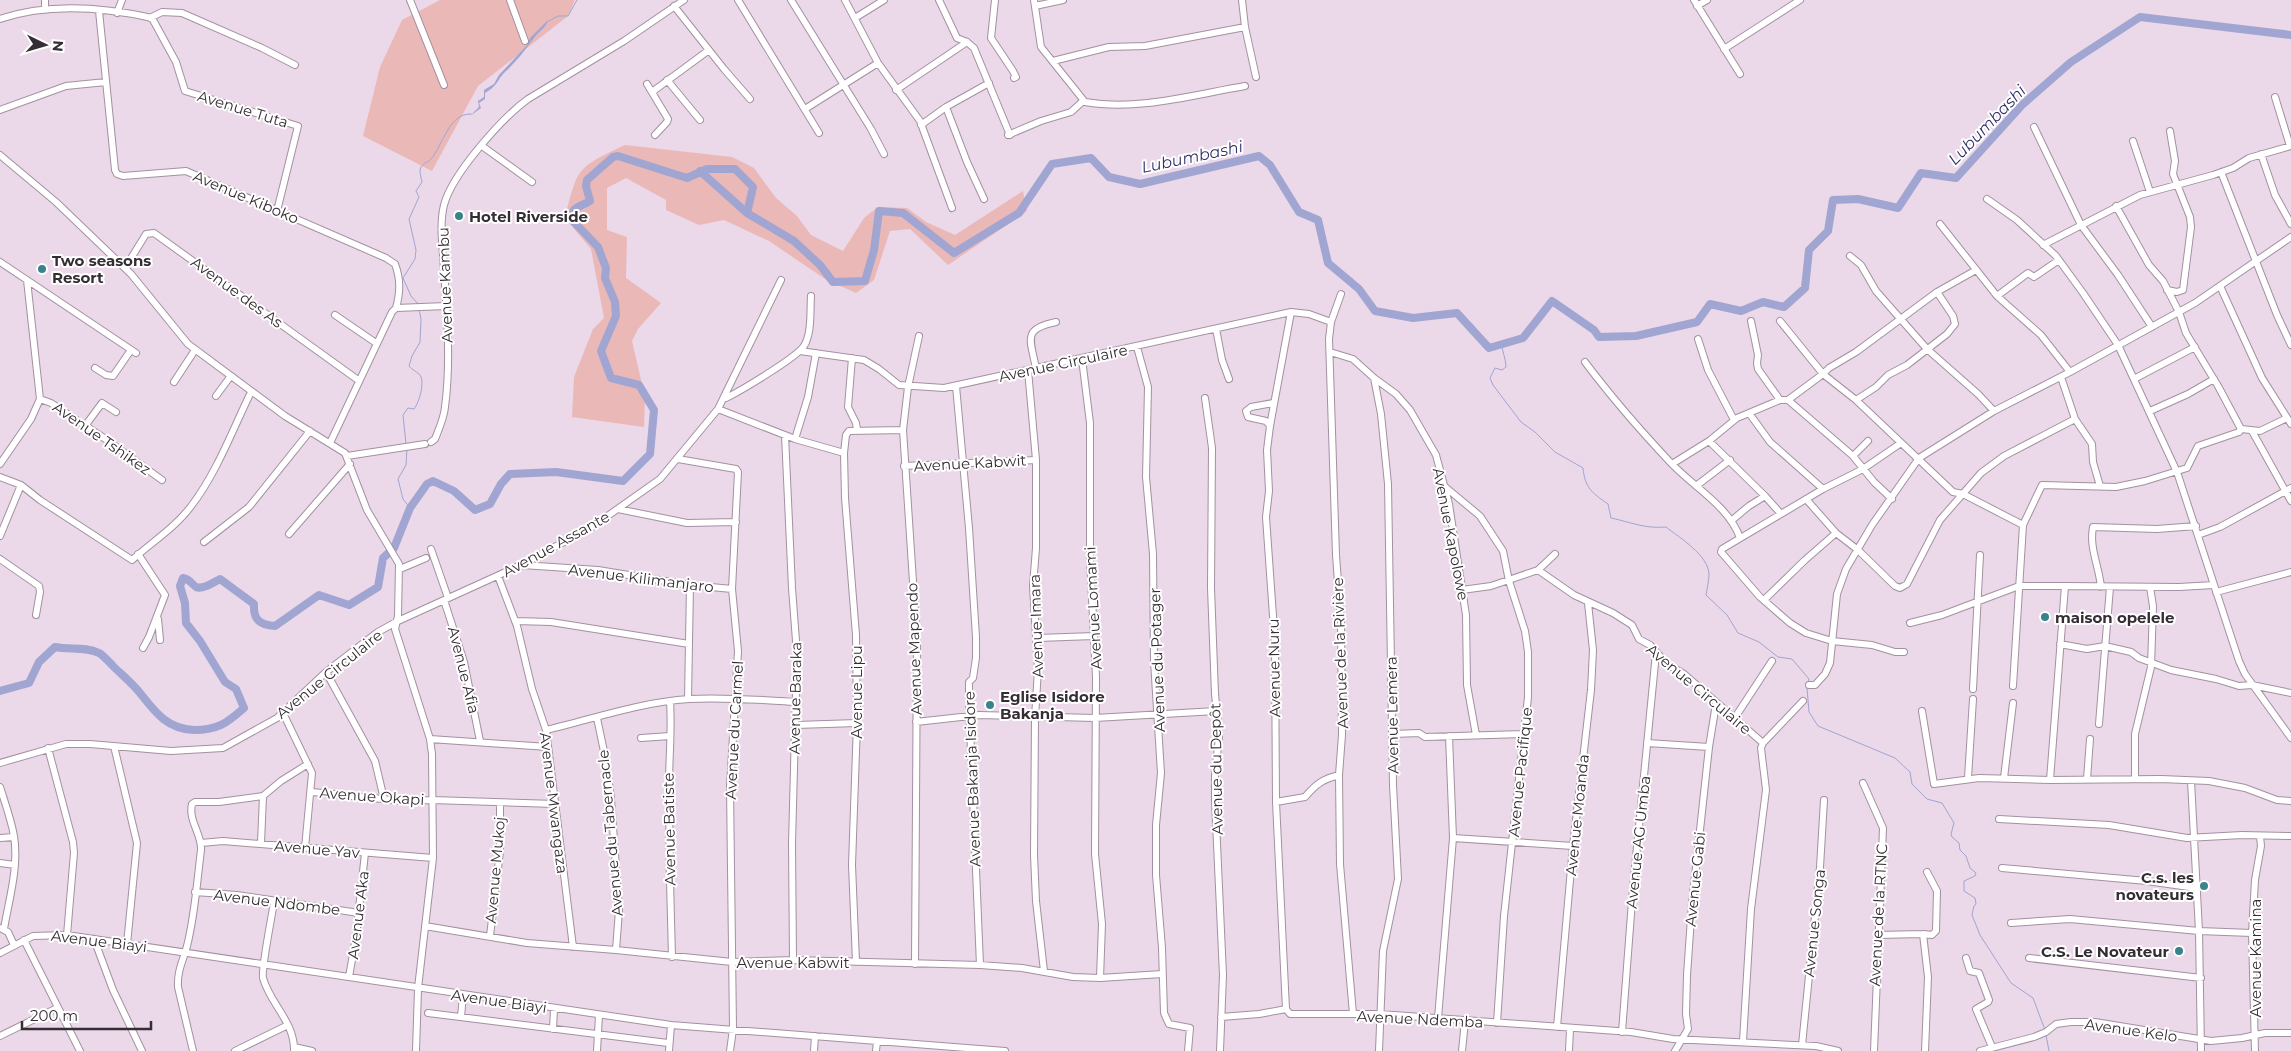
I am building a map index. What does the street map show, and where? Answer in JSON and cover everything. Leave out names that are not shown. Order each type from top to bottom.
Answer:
[{"type":"street","points":[[45,0],[45,9]]},
{"type":"street","points":[[117,13],[122,0]]},
{"type":"street","points":[[410,0],[444,85]]},
{"type":"street","points":[[510,0],[525,41]]},
{"type":"street","name":"Avenue Kambu","points":[[346,456],[428,443],[435,439],[445,407],[448,373],[442,227],[445,204],[454,183],[508,115],[521,104],[624,41],[684,0]]},
{"type":"street","points":[[738,0],[819,133]]},
{"type":"street","points":[[791,0],[871,129],[884,154]]},
{"type":"street","points":[[845,0],[878,64],[921,125],[952,208]]},
{"type":"street","points":[[855,18],[884,0]]},
{"type":"street","points":[[939,0],[957,38],[968,42],[975,50],[1009,135],[1042,121],[1071,112],[1083,101]]},
{"type":"street","points":[[995,0],[991,38],[1016,76],[1014,78]]},
{"type":"street","points":[[1063,0],[1034,3],[1041,47],[1068,78],[1083,101],[1110,105],[1140,105],[1245,86]]},
{"type":"street","points":[[1242,0],[1245,27],[1256,77]]},
{"type":"street","points":[[1707,0],[1696,3],[1740,74]]},
{"type":"street","points":[[1724,48],[1800,0]]},
{"type":"street","points":[[674,6],[750,99]]},
{"type":"street","points":[[0,19],[27,11],[45,9],[99,11],[150,18],[162,12],[182,13],[262,48],[295,65]]},
{"type":"street","name":"Avenue Kiboko","points":[[99,11],[115,170],[118,175],[183,171],[394,263],[400,291],[396,308]]},
{"type":"street","name":"Avenue Tuta","points":[[150,18],[154,21],[176,62],[184,90],[298,126],[277,211]]},
{"type":"street","points":[[1053,61],[1109,48],[1145,46],[1245,27]]},
{"type":"street","points":[[896,90],[968,42]]},
{"type":"street","points":[[652,92],[709,50]]},
{"type":"street","points":[[805,109],[842,84],[878,64]]},
{"type":"street","points":[[667,80],[700,120]]},
{"type":"street","points":[[0,110],[66,86],[106,82]]},
{"type":"street","points":[[921,125],[946,107],[989,83]]},
{"type":"street","points":[[647,84],[668,119],[668,122],[655,135]]},
{"type":"street","points":[[2043,245],[2116,206],[2150,192],[2178,186],[2221,172],[2261,154],[2291,146],[2275,97]]},
{"type":"street","points":[[946,107],[967,162],[984,199]]},
{"type":"street","points":[[2034,127],[2082,225],[2114,268],[2152,327]]},
{"type":"street","points":[[2167,290],[2183,290],[2192,227],[2173,174],[2174,155],[2170,131]]},
{"type":"street","points":[[2133,141],[2150,192]]},
{"type":"street","points":[[482,146],[532,182]]},
{"type":"street","points":[[2261,154],[2273,191],[2291,224]]},
{"type":"street","points":[[0,155],[43,191],[140,284],[184,341],[251,392],[310,431],[343,450],[364,504],[396,557],[400,569],[396,631],[430,739],[432,858],[418,988],[416,1051]]},
{"type":"street","points":[[2221,172],[2255,261],[2291,345]]},
{"type":"street","points":[[1987,199],[2017,220],[2059,260],[2084,293],[2118,345],[2177,472],[2239,661],[2252,685],[2291,738]]},
{"type":"street","points":[[2116,206],[2149,265],[2163,280],[2179,312],[2186,333],[2214,379],[2241,430]]},
{"type":"street","points":[[1940,224],[1996,296],[2041,335],[2070,372]]},
{"type":"street","name":"Avenue des As","points":[[124,268],[145,235],[149,232],[154,233],[358,380]]},
{"type":"street","points":[[1809,685],[1816,684],[1825,674],[1830,664],[1837,594],[1846,569],[1872,525],[1919,458],[1930,449],[1994,411],[2061,377],[2179,312],[2291,239]]},
{"type":"street","points":[[1850,256],[1861,265],[1876,291],[1927,349],[1978,394],[1994,411]]},
{"type":"street","points":[[1996,296],[2019,278],[2028,274],[2034,277],[2059,260]]},
{"type":"street","points":[[0,262],[133,351],[113,376],[106,375],[95,368]]},
{"type":"street","points":[[1672,464],[1709,440],[1734,420],[1784,400],[1823,374],[1828,368],[1856,352],[1937,292],[1976,270]]},
{"type":"street","points":[[0,464],[31,419],[40,399],[27,280]]},
{"type":"street","name":"Avenue Assante","points":[[398,621],[521,565],[592,526],[660,479],[726,398],[781,280]]},
{"type":"street","points":[[2013,686],[2023,525],[2042,485],[2124,486],[2177,472],[2190,466],[2198,446],[2241,430],[2252,431],[2270,428],[2289,421],[2262,378],[2220,286]]},
{"type":"street","points":[[1856,400],[1876,387],[1888,375],[1907,365],[1947,334],[1955,324],[1953,316],[1937,292]]},
{"type":"street","name":"Avenue de la Rivière","points":[[1342,294],[1331,322],[1330,352],[1336,555],[1341,624],[1340,864],[1353,1014]]},
{"type":"street","points":[[726,398],[751,384],[800,351],[807,338],[811,296]]},
{"type":"street","points":[[330,443],[389,316],[396,308],[446,306]]},
{"type":"street","points":[[1270,426],[1266,420],[1248,417],[1246,411],[1251,407],[1274,403],[1291,312]]},
{"type":"street","name":"Avenue Circulaire","points":[[800,351],[852,358],[870,363],[899,385],[937,388],[956,386],[1036,369],[1291,312],[1309,314],[1331,322]]},
{"type":"street","points":[[335,315],[376,343]]},
{"type":"street","points":[[1751,321],[1758,355],[1758,369],[1784,400],[1853,456],[1874,482],[1892,499]]},
{"type":"street","points":[[1780,321],[1823,374],[1856,400],[1953,492],[1963,494],[2023,525]]},
{"type":"street","points":[[1036,369],[1031,337],[1032,331],[1041,325],[1056,322]]},
{"type":"street","points":[[1216,329],[1222,360],[1229,379]]},
{"type":"street","name":"Avenue Mapendo","points":[[915,964],[917,642],[903,430],[908,387],[919,336]]},
{"type":"street","points":[[1698,339],[1708,370],[1734,420]]},
{"type":"street","name":"Avenue du Potager","points":[[1137,347],[1148,387],[1146,477],[1153,554],[1157,714],[1162,773],[1156,825],[1156,875],[1165,1019],[1174,1026],[1190,1028],[1188,1051]]},
{"type":"street","points":[[2134,379],[2195,348]]},
{"type":"street","points":[[174,382],[195,350]]},
{"type":"street","name":"Avenue Kapolowe","points":[[1330,352],[1353,359],[1396,394],[1410,410],[1436,455],[1444,486],[1466,615],[1468,685],[1476,735]]},
{"type":"street","points":[[795,439],[808,397],[816,353]]},
{"type":"street","points":[[852,358],[848,406],[856,423],[857,430],[903,430]]},
{"type":"street","name":"Avenue Lomami","points":[[1082,359],[1087,383],[1090,423],[1090,559],[1094,636],[1095,718],[1094,854],[1102,924],[1100,978]]},
{"type":"street","points":[[1585,362],[1612,398],[1672,464],[1731,521],[1740,538]]},
{"type":"street","name":"Avenue Imara","points":[[1028,370],[1036,460],[1036,548],[1033,586],[1038,638],[1038,700],[1035,718],[1035,892],[1044,971]]},
{"type":"street","points":[[216,396],[230,376]]},
{"type":"street","points":[[2061,377],[2074,419],[2092,444],[2093,462],[2100,486]]},
{"type":"street","name":"Avenue Lemera","points":[[1374,378],[1381,409],[1387,460],[1393,785],[1398,879],[1382,951],[1379,1051]]},
{"type":"street","points":[[2150,411],[2188,394],[2214,379]]},
{"type":"street","name":"Avenue Bakanja Isidore","points":[[956,386],[964,464],[976,646],[974,672],[969,682],[980,965]]},
{"type":"street","points":[[0,477],[21,485],[131,560],[178,522],[192,506],[204,487],[251,392]]},
{"type":"street","name":"Avenue du Depôt","points":[[1205,398],[1212,448],[1211,588],[1216,711],[1219,736],[1215,776],[1223,966],[1220,1051]]},
{"type":"street","name":"Avenue Tshikez","points":[[40,399],[51,403],[162,480]]},
{"type":"street","points":[[85,426],[102,403],[116,412]]},
{"type":"street","name":"Avenue Nuru","points":[[1274,403],[1267,450],[1269,491],[1266,517],[1275,644],[1276,802],[1286,1009]]},
{"type":"street","points":[[718,409],[795,439],[844,453]]},
{"type":"street","points":[[1749,413],[1770,442],[1823,489]]},
{"type":"street","points":[[1806,499],[1836,533],[1858,550],[1895,586],[1904,586],[1907,584],[1940,520],[1981,473],[2004,456],[2074,419]]},
{"type":"street","name":"Avenue Lipu","points":[[856,962],[852,856],[856,723],[856,635],[845,498],[844,453],[847,434],[857,430]]},
{"type":"street","points":[[204,542],[249,507],[310,431]]},
{"type":"street","points":[[2252,431],[2288,490],[2291,501]]},
{"type":"street","name":"Avenue Baraka","points":[[785,435],[797,654],[792,844],[793,960]]},
{"type":"street","points":[[1709,440],[1782,514]]},
{"type":"street","points":[[1853,456],[1868,441]]},
{"type":"street","points":[[1901,443],[1863,469],[1823,489],[1722,549],[1721,552],[1764,600],[1790,624],[1811,636],[1832,641],[1872,645],[1895,652],[1904,652]]},
{"type":"street","name":"Avenue du Carmel","points":[[678,459],[737,470],[732,589],[738,643],[730,796],[733,1029],[730,1051]]},
{"type":"street","name":"Avenue Kabwit","points":[[904,466],[1036,460]]},
{"type":"street","points":[[1696,486],[1730,460]]},
{"type":"street","points":[[289,534],[350,464]]},
{"type":"street","points":[[0,536],[21,485]]},
{"type":"street","name":"Avenue Pacifique","points":[[1444,486],[1469,505],[1490,528],[1503,551],[1508,580],[1525,631],[1528,652],[1528,697],[1514,841],[1504,916],[1497,1023]]},
{"type":"street","points":[[2198,535],[2220,527],[2288,490]]},
{"type":"street","points":[[1731,521],[1765,496]]},
{"type":"street","points":[[618,509],[687,523],[736,522]]},
{"type":"street","points":[[2101,587],[2100,568],[2092,553],[2093,527],[2157,529],[2196,526]]},
{"type":"street","points":[[1764,600],[1836,533]]},
{"type":"street","name":"Avenue Afia","points":[[431,549],[464,662],[480,741]]},
{"type":"street","points":[[138,554],[165,593],[159,608],[160,640]]},
{"type":"street","points":[[1462,590],[1491,586],[1538,570],[1555,554]]},
{"type":"street","points":[[1973,689],[1976,602],[1980,555]]},
{"type":"street","points":[[400,569],[426,558]]},
{"type":"street","points":[[0,559],[38,586],[40,592],[36,615]]},
{"type":"street","name":"Avenue Kilimanjaro","points":[[521,565],[605,570],[690,585],[732,589]]},
{"type":"street","name":"Avenue Circulaire","points":[[1538,570],[1588,603],[1613,613],[1632,625],[1636,636],[1650,645],[1656,653],[1684,674],[1716,704],[1763,743]]},
{"type":"street","points":[[1910,623],[1942,615],[2019,586],[2215,588],[2291,572]]},
{"type":"street","name":"Avenue Mwangaza","points":[[498,576],[515,621],[532,688],[546,730],[573,947]]},
{"type":"street","points":[[688,699],[690,585]]},
{"type":"street","points":[[2050,780],[2064,586]]},
{"type":"street","points":[[2099,724],[2110,586]]},
{"type":"street","points":[[2135,779],[2135,734],[2151,662],[2153,606],[2150,587]]},
{"type":"street","name":"Avenue Moanda","points":[[1557,1027],[1573,846],[1591,690],[1593,650],[1588,603]]},
{"type":"street","points":[[142,648],[158,618]]},
{"type":"street","name":"Avenue Circulaire","points":[[0,763],[48,748],[78,744],[171,751],[216,750],[238,740],[282,713],[326,672],[372,636],[398,621]]},
{"type":"street","points":[[515,621],[551,622],[689,644]]},
{"type":"street","points":[[1038,638],[1094,636]]},
{"type":"street","points":[[2060,644],[2087,649],[2105,646],[2131,652],[2139,658],[2171,670],[2216,679],[2239,686],[2252,685],[2291,693]]},
{"type":"street","name":"Avenue AG Umba","points":[[1622,1032],[1633,888],[1656,653]]},
{"type":"street","points":[[1734,719],[1772,661]]},
{"type":"street","points":[[326,672],[375,761],[384,799]]},
{"type":"street","points":[[546,730],[688,699],[797,702]]},
{"type":"street","points":[[1968,778],[1973,699]]},
{"type":"street","points":[[1743,1041],[1751,909],[1766,790],[1766,773],[1762,752],[1763,743],[1804,701]]},
{"type":"street","name":"Avenue Batiste","points":[[670,702],[668,800],[672,957]]},
{"type":"street","points":[[2004,778],[2013,703]]},
{"type":"street","name":"Avenue Gabi","points":[[1675,1051],[1688,1029],[1686,1014],[1690,931],[1709,747],[1716,704]]},
{"type":"street","points":[[916,722],[970,717],[1095,718],[1216,711]]},
{"type":"street","points":[[1922,711],[1933,783],[1936,784],[1968,778],[2191,780],[2235,785],[2277,800],[2291,801]]},
{"type":"street","points":[[282,713],[312,774],[312,792],[305,848]]},
{"type":"street","name":"Avenue du Tabernacle","points":[[597,718],[606,760],[612,811],[619,905],[616,950]]},
{"type":"street","points":[[796,725],[856,723]]},
{"type":"street","points":[[1393,734],[1419,733],[1425,737],[1524,734]]},
{"type":"street","points":[[641,738],[670,736]]},
{"type":"street","points":[[1438,1018],[1453,838],[1449,736]]},
{"type":"street","points":[[430,739],[548,747]]},
{"type":"street","points":[[2087,780],[2090,739]]},
{"type":"street","points":[[1647,743],[1709,747]]},
{"type":"street","points":[[114,746],[137,843],[127,944]]},
{"type":"street","points":[[48,748],[73,842],[74,853],[67,935]]},
{"type":"street","points":[[194,1051],[178,988],[178,970],[185,952],[201,843],[192,820],[191,810],[193,803],[263,796],[281,781],[308,764]]},
{"type":"street","points":[[1276,802],[1305,797],[1314,785],[1323,779],[1339,775]]},
{"type":"street","points":[[2191,780],[2201,978],[2201,1051]]},
{"type":"street","name":"Avenue de la RTNC","points":[[1863,783],[1882,828],[1874,1051]]},
{"type":"street","points":[[0,787],[14,837],[15,865],[2,928],[14,945]]},
{"type":"street","name":"Avenue Okapi","points":[[312,792],[384,799],[555,804]]},
{"type":"street","points":[[261,843],[263,796]]},
{"type":"street","name":"Avenue Songa","points":[[1802,1046],[1820,867],[1824,800]]},
{"type":"street","name":"Avenue Mukoj","points":[[490,936],[500,851],[500,803]]},
{"type":"street","points":[[1999,819],[2109,825],[2194,838],[2242,835],[2291,836]]},
{"type":"street","name":"Avenue Kamina","points":[[2255,1051],[2252,933],[2261,846],[2260,836]]},
{"type":"street","points":[[0,838],[14,837]]},
{"type":"street","points":[[1453,838],[1573,846]]},
{"type":"street","name":"Avenue Yav","points":[[201,843],[213,841],[261,843],[432,858]]},
{"type":"street","name":"Avenue Aka","points":[[349,978],[359,913],[365,853]]},
{"type":"street","points":[[0,863],[15,865]]},
{"type":"street","points":[[2002,868],[2147,881],[2196,888]]},
{"type":"street","points":[[1877,935],[1932,935],[1936,931],[1937,891],[1927,872]]},
{"type":"street","name":"Avenue Ndombe","points":[[195,892],[359,913]]},
{"type":"street","points":[[274,902],[262,972],[265,984],[293,1036],[294,1049],[312,1051]]},
{"type":"street","points":[[2011,923],[2070,919],[2199,931],[2252,933]]},
{"type":"street","name":"Avenue Kabwit","points":[[425,926],[527,943],[732,962],[793,960],[980,965],[1044,971],[1073,977],[1100,978],[1162,974]]},
{"type":"street","points":[[1923,934],[1928,977],[1925,1051]]},
{"type":"street","name":"Avenue Biayi","points":[[0,953],[38,935],[67,935],[671,1025],[815,1036],[934,1049],[1005,1051]]},
{"type":"street","points":[[94,939],[113,990],[142,1051]]},
{"type":"street","points":[[24,940],[80,1051]]},
{"type":"street","points":[[1966,958],[1970,971],[1979,973],[1989,1000],[1976,1009],[1992,1047]]},
{"type":"street","points":[[2029,958],[2201,978]]},
{"type":"street","points":[[461,1017],[463,995]]},
{"type":"street","points":[[0,1036],[57,1008]]},
{"type":"street","points":[[553,1029],[554,1009]]},
{"type":"street","name":"Avenue Ndemba","points":[[1221,1017],[1259,1014],[1286,1009],[1290,1014],[1380,1014],[1622,1032],[1681,1039],[1743,1041],[1785,1048],[1821,1046],[1838,1051]]},
{"type":"street","points":[[428,1013],[668,1043]]},
{"type":"street","points":[[598,1051],[599,1015]]},
{"type":"street","points":[[1462,1051],[1465,1021]]},
{"type":"street","name":"Avenue Kelo","points":[[1980,1051],[2034,1037],[2059,1024],[2095,1022],[2211,1041],[2272,1032],[2291,1033]]},
{"type":"street","points":[[235,1051],[288,1025]]},
{"type":"street","points":[[669,1051],[668,1043],[671,1025]]},
{"type":"street","points":[[1569,1051],[1570,1028]]},
{"type":"street","points":[[814,1051],[815,1036]]},
{"type":"street","points":[[876,1051],[877,1042]]},
{"type":"shaded area","points":[[440,0],[575,0],[568,16],[478,86],[432,171],[363,136],[380,67],[402,20]]},
{"type":"shaded area","points":[[625,145],[732,157],[754,168],[776,198],[797,216],[811,235],[843,251],[864,218],[878,207],[907,208],[926,222],[955,235],[1023,191],[1027,211],[948,265],[910,229],[890,231],[874,280],[856,293],[825,279],[769,241],[724,220],[699,225],[666,210],[666,200],[626,178],[607,188],[607,230],[627,237],[626,278],[661,303],[638,329],[632,341],[645,397],[644,427],[572,417],[574,377],[593,329],[604,318],[591,249],[565,218],[573,188],[582,171],[588,164]]},
{"type":"water","points":[[548,20],[492,88],[485,93],[485,99],[479,103],[481,108],[470,116],[479,107],[478,101],[484,97],[484,90],[494,84],[499,75],[528,44],[530,38]]},
{"type":"waterway","points":[[547,22],[558,16],[568,16],[577,0]]},
{"type":"waterway","name":"Lubumbashi","points":[[0,691],[29,683],[39,662],[55,647],[83,649],[94,651],[105,657],[134,686],[157,713],[169,723],[194,730],[210,729],[222,725],[244,708],[236,689],[225,682],[200,641],[186,623],[185,603],[180,586],[183,578],[199,588],[220,579],[254,604],[258,621],[275,626],[319,595],[349,605],[378,587],[383,558],[394,548],[410,508],[427,484],[433,481],[454,491],[475,510],[490,504],[501,484],[510,474],[556,472],[623,481],[650,454],[654,410],[639,385],[611,378],[601,351],[616,316],[615,302],[605,278],[606,268],[598,247],[573,221],[572,216],[574,210],[590,201],[586,186],[587,180],[613,157],[618,156],[687,178],[707,169],[735,169],[753,187],[747,213],[794,241],[820,265],[833,282],[865,281],[874,250],[879,211],[903,213],[954,253],[1019,213],[1052,164],[1091,158],[1109,177],[1140,184],[1259,156],[1270,165],[1299,212],[1318,220],[1328,263],[1359,289],[1375,311],[1413,318],[1457,313],[1489,348],[1523,338],[1552,301],[1594,330],[1599,337],[1636,336],[1697,322],[1710,304],[1741,311],[1763,302],[1784,307],[1805,288],[1809,250],[1828,231],[1833,200],[1858,199],[1898,208],[1921,173],[1956,178],[2022,105],[2071,62],[2140,17],[2291,35]]},
{"type":"waterway","points":[[419,305],[411,296],[403,278],[415,259],[416,250],[409,219],[419,197],[416,191],[422,182],[420,170],[431,159],[452,124],[463,115],[471,114]]},
{"type":"waterway","name":"Lubumbashi","points":[[700,171],[747,213]]},
{"type":"waterway","points":[[406,444],[403,415],[408,408],[414,409],[420,397],[422,386],[421,377],[409,366],[420,342],[421,319],[419,309]]},
{"type":"waterway","points":[[1502,344],[1506,367],[1502,370],[1495,368],[1490,378],[1493,385],[1521,422],[1535,432],[1555,452],[1583,468],[1585,481],[1590,489],[1608,504],[1611,518],[1644,526],[1666,527],[1692,547],[1704,560],[1707,567],[1709,577],[1706,595],[1727,615],[1738,633],[1759,642],[1778,657],[1792,659],[1809,679],[1808,684]]},
{"type":"waterway","points":[[407,448],[406,465],[398,479],[403,499],[410,508]]},
{"type":"waterway","points":[[1807,688],[1809,712],[1818,726],[1895,758],[1910,772],[1912,784],[1927,799],[1942,803],[1954,823],[1952,837],[1959,843],[1960,850],[1966,856],[1970,868],[1976,873],[1975,876],[1964,881],[1964,891],[1975,898],[1976,904],[1972,915],[1980,935],[2011,983],[2033,998],[2045,1030]]},
{"type":"waterway","points":[[2046,1035],[2049,1051]]},
{"type":"place","name":"Hotel Riverside","points":[[459,216]]},
{"type":"place","name":"Two seasons Resort","points":[[42,269]]},
{"type":"place","name":"maison opelele","points":[[2045,617]]},
{"type":"place","name":"Eglise Isidore Bakanja","points":[[990,705]]},
{"type":"place","name":"C.s. les novateurs","points":[[2204,886]]},
{"type":"place","name":"C.S. Le Novateur","points":[[2179,951]]}]
